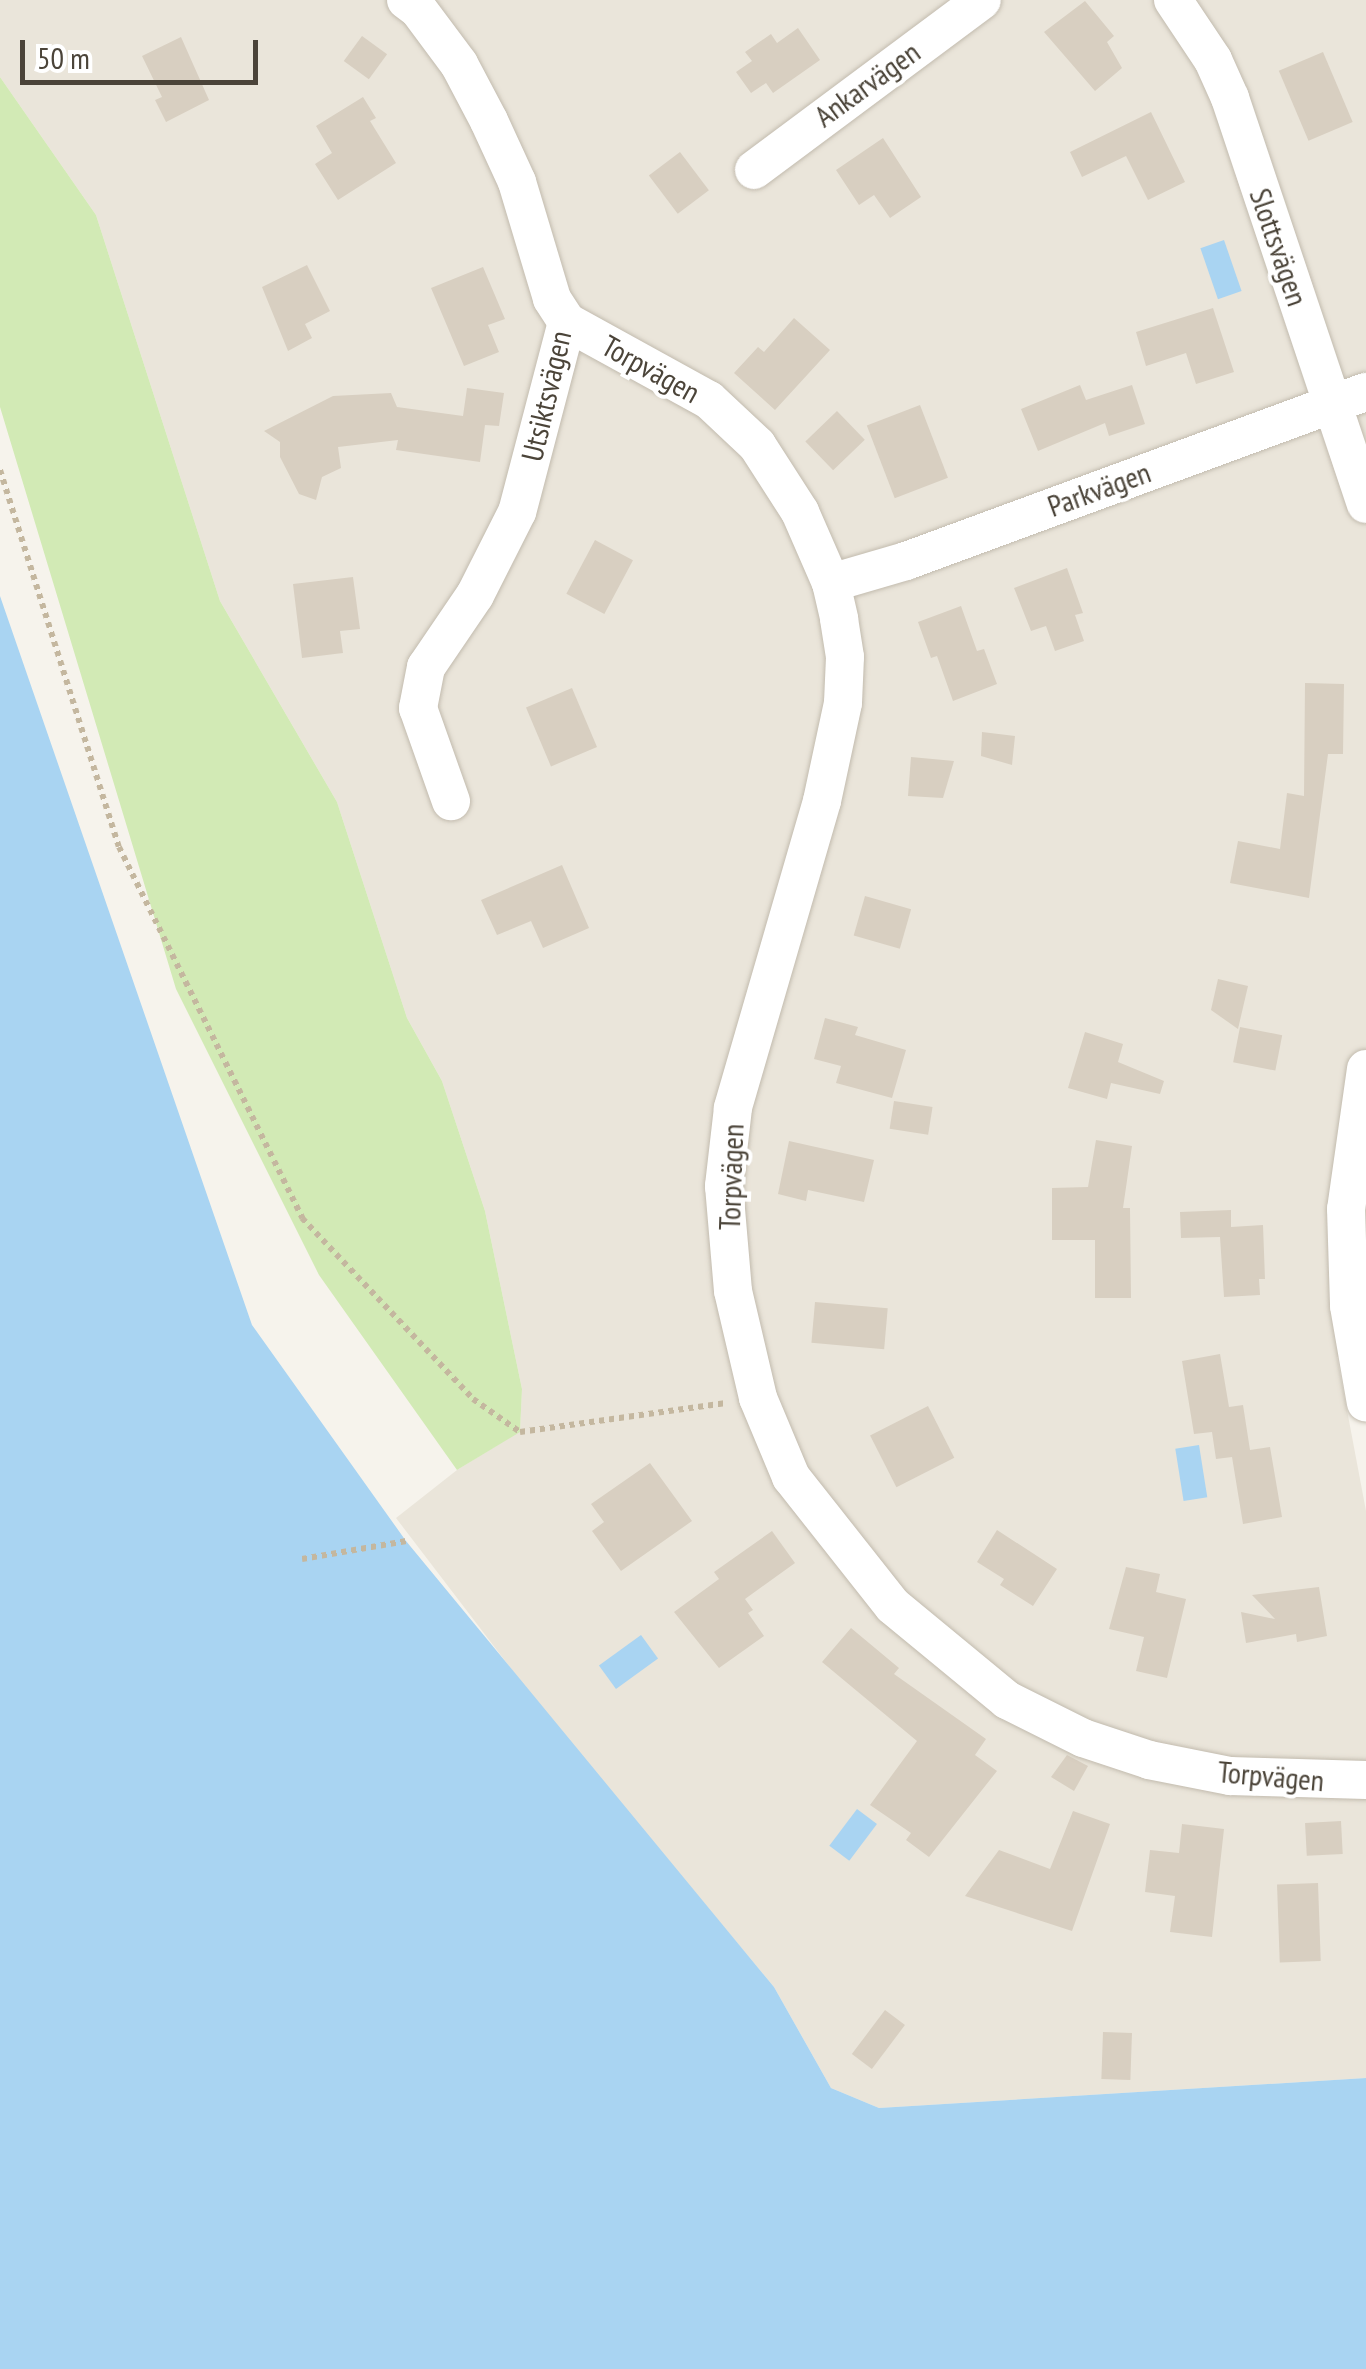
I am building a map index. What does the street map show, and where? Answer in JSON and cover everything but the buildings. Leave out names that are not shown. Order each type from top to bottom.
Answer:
[{"type":"street","name":"Utsiktsvägen","points":[[406,0],[418,9],[459,64],[489,122],[517,182],[552,299],[567,322],[518,512],[475,595],[426,667],[418,708],[451,801]]},
{"type":"street","name":"Ankarvägen","points":[[754,170],[982,0]]},
{"type":"street","name":"Slottsvägen","points":[[1172,0],[1213,60],[1230,98],[1350,398],[1366,504]]},
{"type":"street","name":"Torpvägen","points":[[567,322],[709,400],[757,445],[800,512],[831,582],[845,657],[843,703],[822,801],[734,1108],[724,1186],[733,1291],[758,1398],[791,1477],[893,1606],[942,1651],[1007,1700],[1083,1738],[1149,1760],[1230,1776],[1366,1780]]},
{"type":"street","name":"Parkvägen","points":[[831,582],[906,561],[1350,398]]},
{"type":"street","points":[[1366,1069],[1346,1209],[1350,1306],[1366,1403]]},
{"type":"path","points":[[0,470],[119,848],[302,1218],[473,1399],[520,1432],[758,1398]]},
{"type":"path","points":[[302,1559],[406,1540]]},
{"type":"shaded area","points":[[0,0],[1366,0],[1366,1353],[1337,1357],[1366,1511],[1366,2078],[879,2108],[831,2088],[774,1987],[542,1709],[396,1518],[457,1470],[520,1431],[522,1389],[485,1211],[442,1081],[407,1018],[337,802],[220,601],[96,215],[0,77]]},
{"type":"green space","points":[[0,77],[96,215],[220,601],[337,802],[407,1018],[442,1081],[485,1211],[522,1389],[520,1432],[457,1470],[319,1275],[176,989],[0,407]]},
{"type":"water","points":[[1224,240],[1242,291],[1218,299],[1200,248]]},
{"type":"water","points":[[0,596],[252,1325],[406,1541],[774,1987],[831,2088],[879,2108],[1366,2078],[1366,2369],[0,2369]]},
{"type":"water","points":[[1199,1445],[1207,1497],[1184,1501],[1175,1449]]},
{"type":"water","points":[[641,1635],[658,1658],[616,1689],[599,1666]]},
{"type":"water","points":[[857,1809],[877,1824],[849,1861],[829,1846]]}]
